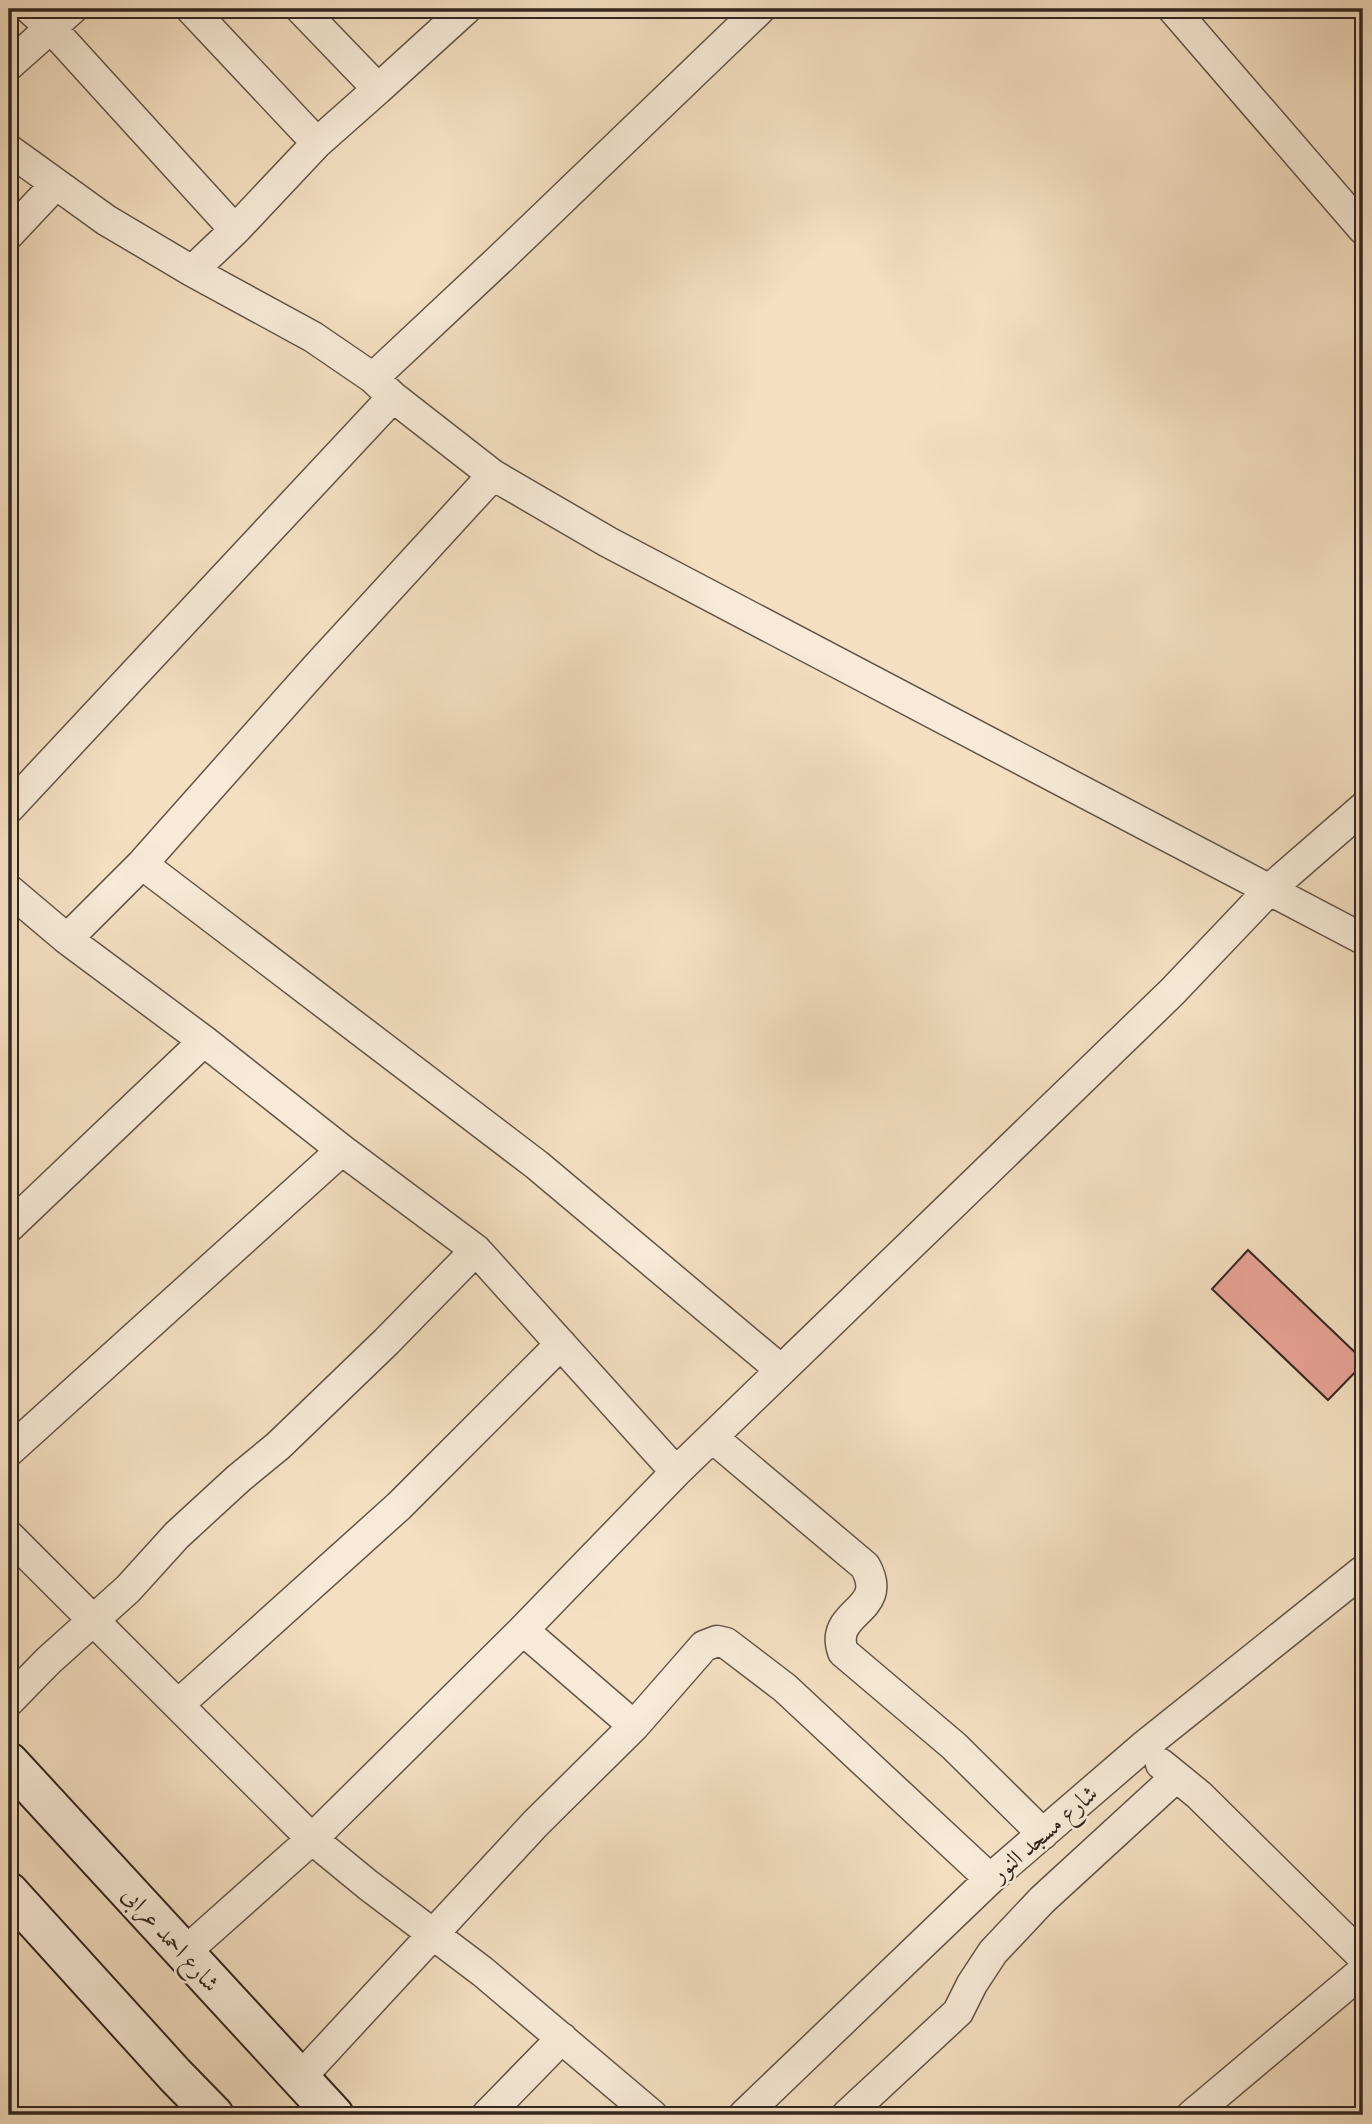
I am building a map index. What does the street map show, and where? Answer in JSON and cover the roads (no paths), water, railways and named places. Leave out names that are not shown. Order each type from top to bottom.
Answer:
[{"type":"main road","name":"شارع احمد عرابى","points":[[9,1762],[334,2115]]},
{"type":"main road","points":[[9,1892],[214,2115]]},
{"type":"street","points":[[191,9],[317,143]]},
{"type":"street","points":[[192,271],[235,230],[317,143],[466,9]]},
{"type":"street","points":[[9,808],[501,258],[760,9]]},
{"type":"street","points":[[1173,9],[1363,229]]},
{"type":"street","points":[[9,65],[51,15],[235,230]]},
{"type":"street","points":[[320,15],[378,89]]},
{"type":"street","points":[[9,150],[106,220],[313,337],[383,387],[493,475],[608,542],[1363,939]]},
{"type":"street","points":[[9,234],[56,184]]},
{"type":"street","points":[[67,939],[142,864],[493,475]]},
{"type":"street","points":[[184,1953],[312,1839],[523,1630],[676,1472],[1172,992],[1270,889],[1363,808]]},
{"type":"street","points":[[142,864],[537,1166],[781,1370]]},
{"type":"street","points":[[9,890],[67,939],[476,1250],[676,1472]]},
{"type":"street","points":[[9,1227],[204,1041]]},
{"type":"street","points":[[9,1451],[342,1150]]},
{"type":"street","points":[[9,1701],[48,1661],[128,1589],[177,1535],[278,1446],[386,1342],[476,1250]]},
{"type":"street","points":[[179,1704],[399,1506],[561,1344]]},
{"type":"street","points":[[713,1438],[800,1510],[864,1566],[869,1574],[873,1583],[872,1593],[840,1632],[839,1642],[843,1652],[954,1746],[1043,1834]]},
{"type":"street","points":[[9,1536],[312,1839],[562,2038],[635,2109]]},
{"type":"street","name":"شارع مسجد النور","points":[[744,2115],[990,1879],[1143,1747],[1363,1571]]},
{"type":"street","points":[[523,1630],[634,1726]]},
{"type":"street","points":[[299,2079],[536,1824],[634,1726],[704,1646],[717,1641],[726,1643],[785,1688],[990,1879]]},
{"type":"street","points":[[1143,1747],[1199,1794],[1363,1957]]},
{"type":"street","points":[[846,2115],[882,2085],[958,2012],[993,1952],[1042,1900],[1176,1777]]},
{"type":"street","points":[[1192,2115],[1363,1971]]},
{"type":"street","points":[[487,2115],[562,2038]]}]
